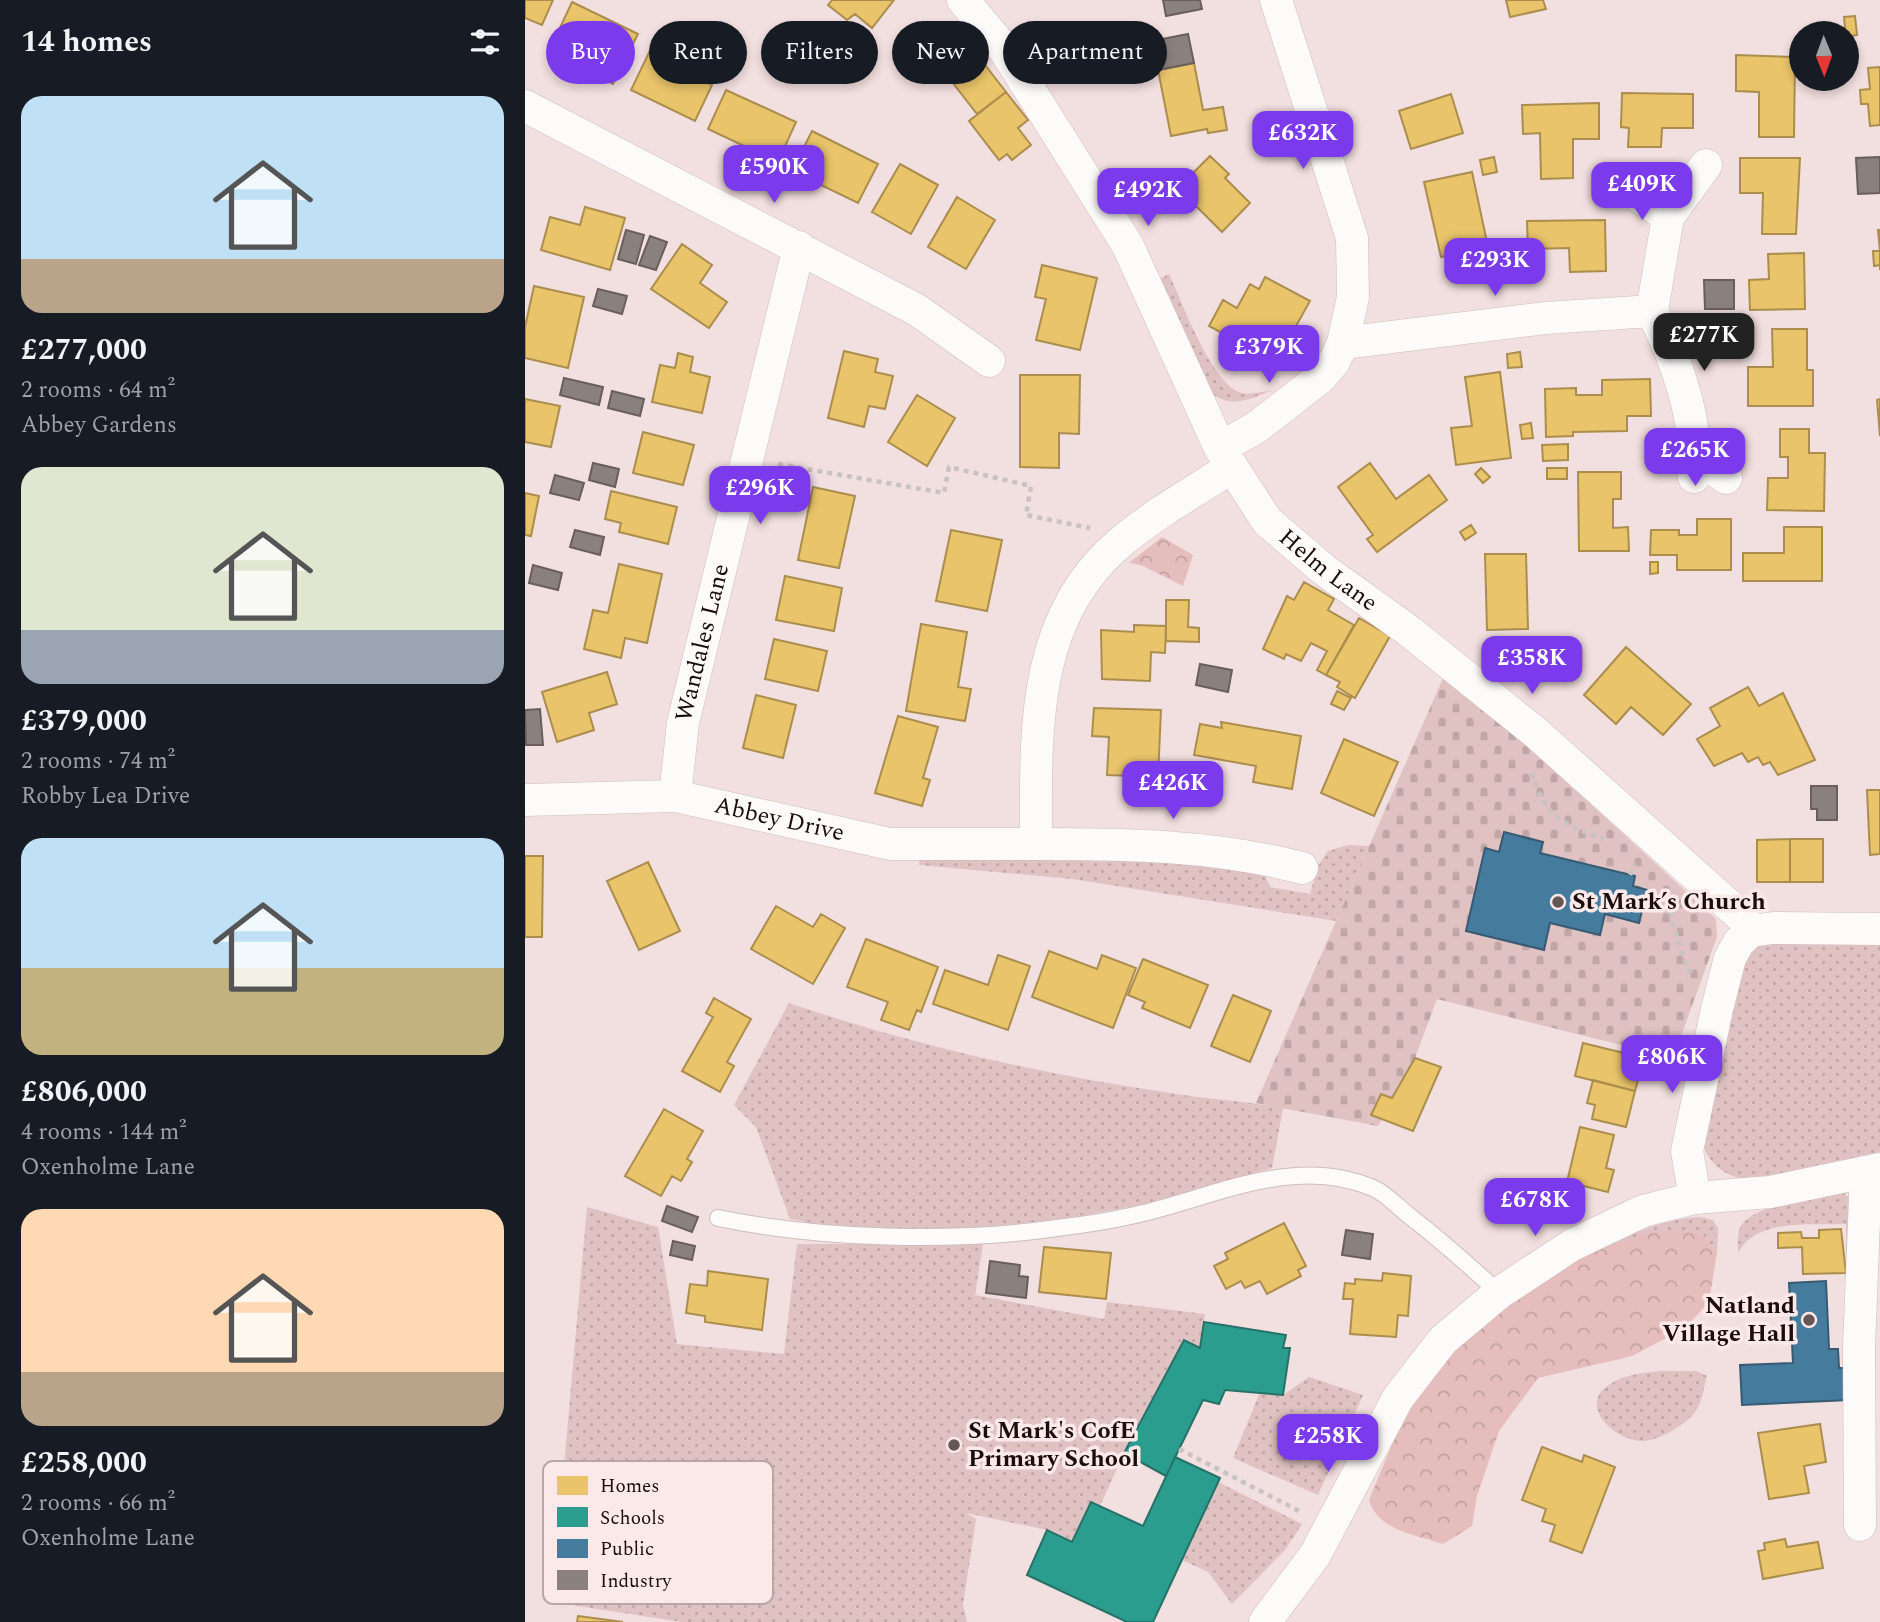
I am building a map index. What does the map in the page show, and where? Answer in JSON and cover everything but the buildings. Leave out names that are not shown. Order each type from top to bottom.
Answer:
[{"type":"street","name":"Helm Lane","points":[[963,0],[1004,49],[1128,246],[1226,458],[1256,507],[1277,532],[1535,732],[1743,918],[1751,931]]},
{"type":"street","points":[[1035,844],[1035,749],[1043,672],[1075,595],[1100,562],[1128,536],[1226,458],[1257,426],[1320,378],[1334,362],[1343,343],[1353,297],[1355,263],[1352,238],[1276,0]]},
{"type":"street","points":[[525,106],[917,310],[989,361]]},
{"type":"street","points":[[1706,165],[1668,216],[1652,311],[1669,348],[1695,466],[1726,478]]},
{"type":"street","points":[[1641,198],[1668,216]]},
{"type":"street","name":"Wandales Lane","points":[[675,796],[683,723],[750,459],[799,247]]},
{"type":"street","points":[[1343,343],[1546,318],[1652,311]]},
{"type":"street","name":"Abbey Drive","points":[[525,800],[675,796],[890,844],[1191,847],[1252,855],[1302,868]]},
{"type":"street","points":[[1695,1198],[1687,1151],[1717,1009],[1730,958],[1739,942],[1751,931],[1773,928],[1880,929]]},
{"type":"street","points":[[1265,1622],[1315,1555],[1398,1398],[1443,1340],[1499,1293],[1572,1245],[1643,1211],[1695,1198],[1770,1192],[1873,1171],[1859,1348],[1860,1525]]},
{"type":"lane","points":[[718,1218],[802,1231],[904,1235],[992,1234],[1055,1228],[1136,1215],[1268,1178],[1309,1175],[1375,1188],[1454,1252],[1499,1293]]},
{"type":"path","points":[[750,459],[944,493],[949,467],[1031,485],[1026,515],[1128,536]]},
{"type":"path","points":[[1535,732],[1530,767],[1538,793],[1554,816],[1569,827],[1611,842]]},
{"type":"path","points":[[1658,884],[1671,911],[1686,965],[1717,1009]]},
{"type":"path","points":[[1179,1449],[1330,1527]]},
{"type":"green space","points":[[1169,274],[1198,339],[1228,385],[1247,394],[1272,390],[1243,401],[1228,401],[1213,394],[1209,398],[1156,281]]},
{"type":"green space","points":[[1162,537],[1193,555],[1183,586],[1141,565],[1129,563]]},
{"type":"green space","points":[[1444,676],[1500,721],[1716,919],[1717,937],[1673,1058],[1437,999],[1415,1058],[1392,1098],[1381,1094],[1371,1114],[1382,1119],[1378,1126],[1256,1103]]},
{"type":"green space","points":[[1348,845],[1369,846],[1336,921],[1073,879],[919,865],[920,855],[1141,858],[1250,869],[1265,876],[1270,887],[1310,894],[1318,866],[1328,851]]},
{"type":"green space","points":[[1760,939],[1880,939],[1880,1152],[1750,1180],[1727,1174],[1715,1165],[1706,1152],[1703,1144],[1745,957]]},
{"type":"green space","points":[[789,1003],[885,1033],[981,1058],[1128,1086],[1283,1108],[1272,1168],[1133,1206],[1007,1225],[916,1230],[872,1229],[790,1219],[756,1127],[734,1105]]},
{"type":"green space","points":[[1842,1191],[1854,1203],[1846,1273],[1846,1224],[1771,1229],[1747,1242],[1738,1253],[1740,1229],[1747,1219],[1787,1202]]},
{"type":"green space","points":[[587,1207],[658,1227],[677,1344],[784,1354],[797,1244],[983,1244],[975,1295],[1104,1319],[1107,1302],[1205,1314],[1200,1348],[1183,1340],[1124,1453],[1100,1506],[1091,1502],[1072,1542],[1047,1530],[966,1513],[976,1519],[963,1605],[967,1622],[682,1622],[565,1604],[773,1604],[773,1461],[564,1461]]},
{"type":"green space","points":[[1700,1217],[1713,1220],[1718,1229],[1717,1252],[1701,1233],[1587,1254],[1656,1225]]},
{"type":"green space","points":[[1674,1230],[1701,1233],[1717,1252],[1709,1302],[1685,1328],[1632,1356],[1538,1378],[1499,1431],[1477,1496],[1472,1526],[1443,1544],[1399,1530],[1380,1518],[1369,1500],[1408,1406],[1448,1354],[1509,1306],[1587,1254],[1645,1234]]},
{"type":"green space","points":[[1662,1371],[1696,1371],[1707,1376],[1700,1403],[1688,1420],[1668,1433],[1645,1441],[1634,1440],[1612,1430],[1598,1412],[1600,1393],[1610,1384],[1628,1376]]},
{"type":"green space","points":[[1309,1377],[1363,1395],[1318,1495],[1233,1458],[1260,1392],[1283,1395]]},
{"type":"green space","points":[[1218,1482],[1302,1524],[1285,1550],[1232,1604],[1208,1572],[1182,1560]]},
{"type":"place","name":"St Mark’s Church","points":[[1558,902]]},
{"type":"place","name":"Natland Village Hall","points":[[1809,1320]]},
{"type":"place","name":"St Mark's CofE Primary School","points":[[954,1445]]}]
